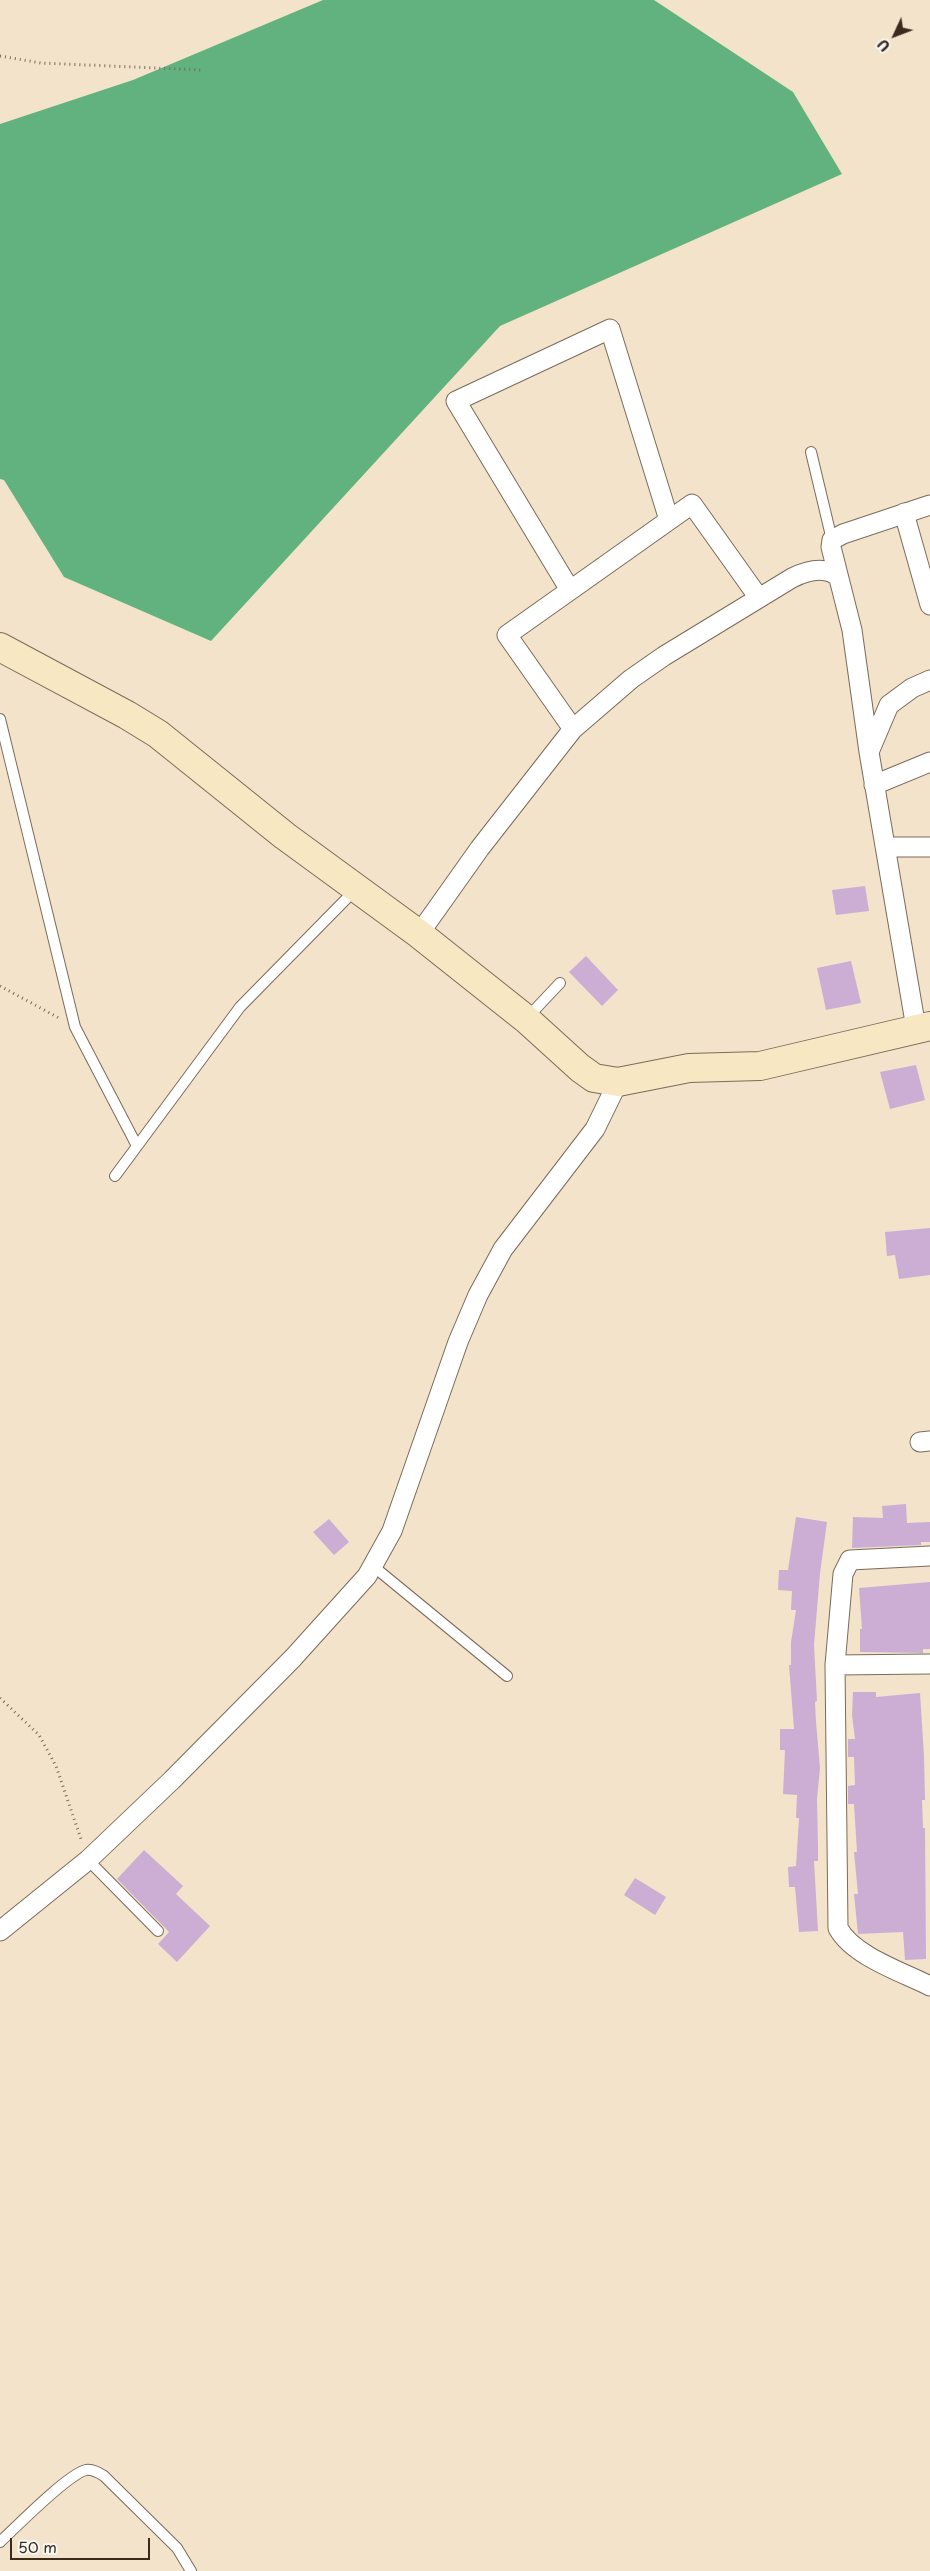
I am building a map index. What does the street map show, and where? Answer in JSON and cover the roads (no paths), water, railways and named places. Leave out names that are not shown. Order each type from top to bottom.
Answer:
[{"type":"street","points":[[570,590],[456,401],[610,328],[670,520]]},
{"type":"street","points":[[573,729],[507,636],[692,504],[759,598]]},
{"type":"street","points":[[0,646],[127,715],[158,734],[285,836],[419,934],[526,1019],[580,1068],[594,1078],[618,1082],[689,1068],[760,1066],[923,1027],[885,847],[869,752],[852,630],[842,588],[836,575],[832,540],[843,534],[930,505]]},
{"type":"street","points":[[904,513],[929,600]]},
{"type":"street","points":[[419,934],[480,848],[573,729],[631,679],[655,662],[802,573],[819,570],[830,571],[836,575]]},
{"type":"street","points":[[869,752],[888,705],[912,688],[930,680]]},
{"type":"street","points":[[874,784],[930,762]]},
{"type":"street","points":[[885,847],[930,847]]},
{"type":"street","points":[[2,1927],[88,1860],[172,1780],[293,1658],[356,1589],[392,1531],[458,1342],[478,1295],[503,1250],[595,1129],[618,1082]]},
{"type":"street","points":[[930,1556],[850,1560],[842,1574],[835,1665],[838,1928],[844,1939],[856,1949],[930,1986]]},
{"type":"street","points":[[835,1665],[930,1664]]},
{"type":"lane","points":[[811,452],[832,540]]},
{"type":"lane","points":[[0,719],[75,1027],[137,1146]]},
{"type":"lane","points":[[115,1176],[240,1007],[357,889]]},
{"type":"lane","points":[[526,1019],[560,983]]},
{"type":"lane","points":[[372,1566],[507,1676]]},
{"type":"lane","points":[[88,1860],[158,1931]]},
{"type":"lane","points":[[0,2542],[66,2482],[86,2470],[95,2471],[104,2476],[177,2548],[191,2571]]}]
